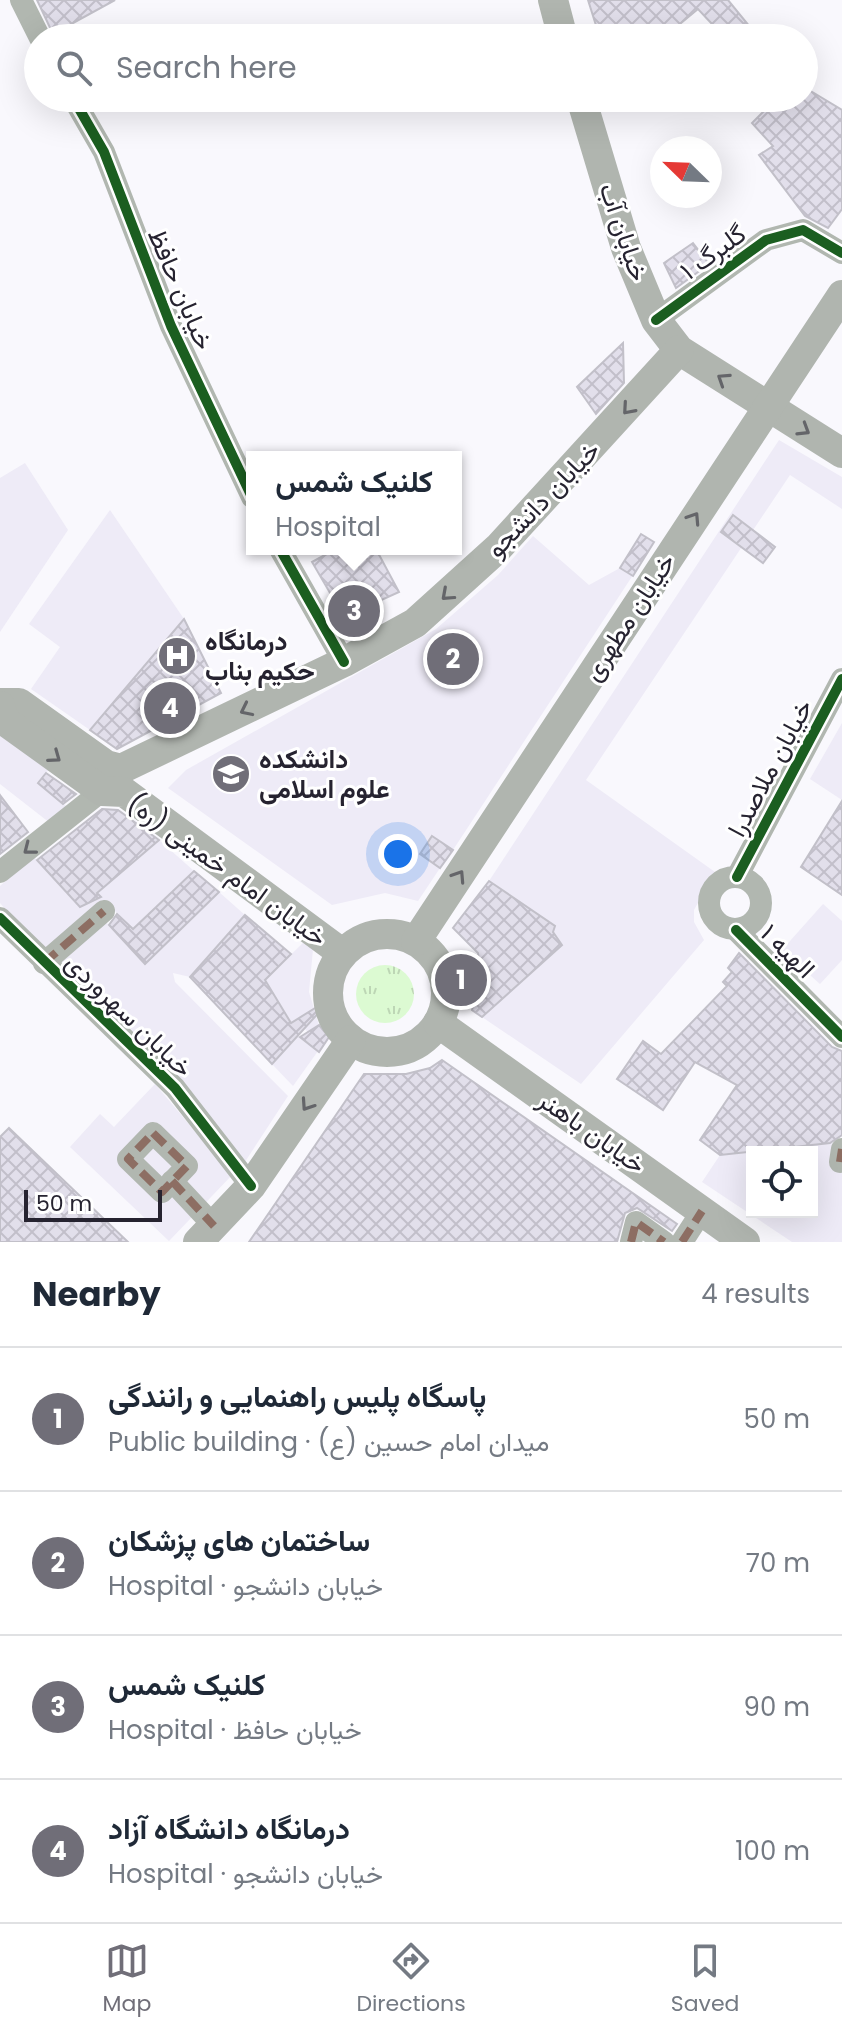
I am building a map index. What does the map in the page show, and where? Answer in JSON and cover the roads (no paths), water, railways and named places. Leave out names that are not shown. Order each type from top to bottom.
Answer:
[{"type":"main road","points":[[553,0],[559,24]]},
{"type":"main road","name":"خیابان آب","points":[[585,112],[626,248],[656,320],[679,350],[842,453]]},
{"type":"main road","name":"خیابان مطهری","points":[[423,930],[842,295]]},
{"type":"main road","name":"خیابان دانشجو","points":[[111,783],[124,781],[136,763],[344,662],[415,623],[498,548],[679,350]]},
{"type":"main road","name":"خیابان امام خمینی (ره)","points":[[0,704],[19,703],[111,783],[342,953]]},
{"type":"main road","points":[[314,933],[339,932],[369,920],[423,930]]},
{"type":"main road","points":[[423,930],[444,977],[446,997],[438,1023],[422,1040],[402,1050],[371,1050],[351,1040],[335,1023],[328,1000],[329,977],[342,953],[360,939],[375,934],[423,930]]},
{"type":"main road","name":"خیابان باهنر","points":[[438,1023],[745,1242]]},
{"type":"main road","points":[[206,1234],[251,1186],[351,1040]]},
{"type":"street","points":[[21,0],[33,24]]},
{"type":"street","name":"خیابان حافظ","points":[[81,112],[104,152],[171,326],[246,484]]},
{"type":"street","name":"گلبرگ ۱","points":[[656,320],[766,240],[803,230],[842,253]]},
{"type":"street","points":[[283,555],[344,662]]},
{"type":"street","name":"خیابان ملاصدرا","points":[[737,877],[842,679]]},
{"type":"street","points":[[0,872],[111,783]]},
{"type":"street","points":[[737,877],[758,890],[761,906],[755,920],[736,930],[717,923],[708,903],[713,887],[720,881],[737,877]]},
{"type":"street","points":[[44,963],[104,911]]},
{"type":"street","name":"خیابان سهروردی","points":[[0,918],[175,1088],[251,1186]]},
{"type":"street","name":"الهیه ۱","points":[[736,930],[842,1037]]},
{"type":"street","points":[[172,1181],[206,1234]]},
{"type":"street","points":[[682,1242],[702,1211]]},
{"type":"street","points":[[631,1242],[636,1222],[664,1242]]},
{"type":"place","name":"کلنیک شمس","points":[[354,611]]},
{"type":"place","name":"درمانگاه حکیم بناب","points":[[177,656]]},
{"type":"place","name":"ساختمان های پزشکان","points":[[453,659]]},
{"type":"place","name":"درمانگاه دانشگاه آزاد","points":[[170,708]]},
{"type":"place","name":"دانشکده علوم اسلامی","points":[[231,774]]},
{"type":"place","name":"پاسگاه پلیس راهنمایی و رانندگی","points":[[461,980]]}]
